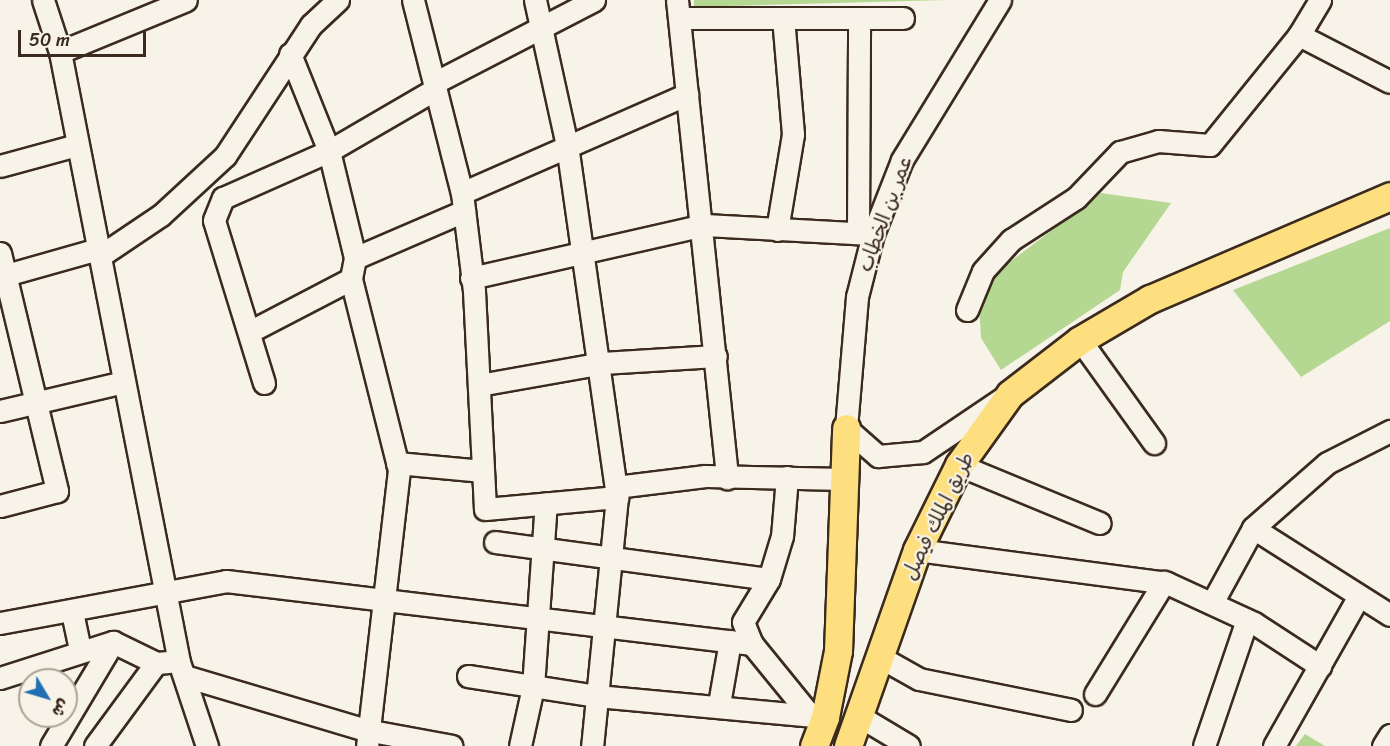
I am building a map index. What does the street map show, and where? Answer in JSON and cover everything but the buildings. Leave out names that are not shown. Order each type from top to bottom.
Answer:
[{"type":"main road","name":"طريق الملك فيصل","points":[[848,746],[917,550],[959,465],[1010,394],[1080,340],[1150,299],[1390,196]]},
{"type":"main road","points":[[814,746],[818,716],[838,651],[846,428]]},
{"type":"street","points":[[43,0],[60,52],[165,590],[183,669],[207,746]]},
{"type":"street","points":[[60,52],[186,0]]},
{"type":"street","points":[[6,275],[99,252],[161,215],[225,156],[290,54],[338,0]]},
{"type":"street","points":[[413,0],[463,202],[479,386],[485,509],[728,478],[845,479]]},
{"type":"street","points":[[535,0],[567,145],[581,253],[602,363],[617,492],[592,746]]},
{"type":"street","points":[[264,383],[214,220],[223,198],[329,151],[435,86],[541,26],[594,0]]},
{"type":"street","name":"عمر بن الخطاب","points":[[846,428],[865,233],[902,160],[1000,0]]},
{"type":"street","name":"عمر بن الخطاب","points":[[988,21],[1010,0]]},
{"type":"street","points":[[967,310],[983,271],[1011,240],[1076,198],[1120,152],[1158,141],[1210,145],[1299,35],[1320,0]]},
{"type":"street","points":[[728,478],[705,225],[687,94],[679,9],[783,18],[903,18]]},
{"type":"street","points":[[777,230],[793,134],[783,18]]},
{"type":"street","points":[[471,278],[705,225],[865,233],[859,18]]},
{"type":"street","points":[[1299,35],[1390,82]]},
{"type":"street","points":[[290,54],[329,151],[355,258],[351,279],[398,464],[386,600],[367,738]]},
{"type":"street","points":[[355,258],[567,145],[687,94]]},
{"type":"street","points":[[0,166],[77,144]]},
{"type":"street","points":[[0,253],[57,491],[0,506]]},
{"type":"street","points":[[249,332],[351,279]]},
{"type":"street","points":[[1080,340],[1154,443]]},
{"type":"street","points":[[479,386],[602,363],[716,356]]},
{"type":"street","points":[[0,411],[124,382]]},
{"type":"street","points":[[846,428],[878,456],[923,453],[1010,394]]},
{"type":"street","points":[[1212,603],[1253,528],[1327,463],[1390,431]]},
{"type":"street","points":[[398,464],[483,471]]},
{"type":"street","points":[[959,465],[1100,523]]},
{"type":"street","points":[[787,477],[782,536],[769,579],[743,622],[752,644],[818,716]]},
{"type":"street","points":[[520,746],[533,687],[535,620],[546,503]]},
{"type":"street","points":[[1253,528],[1390,615]]},
{"type":"street","points":[[495,542],[769,579]]},
{"type":"street","points":[[917,550],[1164,582],[1247,620],[1320,666]]},
{"type":"street","points":[[0,623],[72,612],[165,590],[226,581],[535,620],[752,644]]},
{"type":"street","points":[[1095,694],[1164,582]]},
{"type":"street","points":[[1274,746],[1359,596]]},
{"type":"street","points":[[72,612],[80,650]]},
{"type":"street","points":[[1204,746],[1247,620]]},
{"type":"street","points":[[720,704],[730,641]]},
{"type":"street","points":[[0,678],[80,650],[113,642],[156,663],[183,669],[367,738],[452,746]]},
{"type":"street","points":[[51,746],[113,642]]},
{"type":"street","points":[[878,656],[919,679],[1071,710]]},
{"type":"street","points":[[95,746],[156,663]]},
{"type":"street","points":[[468,676],[597,696],[720,704],[818,716]]},
{"type":"street","points":[[859,716],[909,746]]},
{"type":"street","points":[[1383,746],[1390,735]]},
{"type":"green space","points":[[694,0],[946,0],[694,7]]},
{"type":"green space","points":[[1101,193],[1171,203],[1123,272],[1120,290],[1001,370],[981,338],[979,303],[998,271]]},
{"type":"green space","points":[[1390,228],[1390,321],[1301,377],[1233,290]]},
{"type":"green space","points":[[1305,734],[1325,746],[1296,746]]}]
